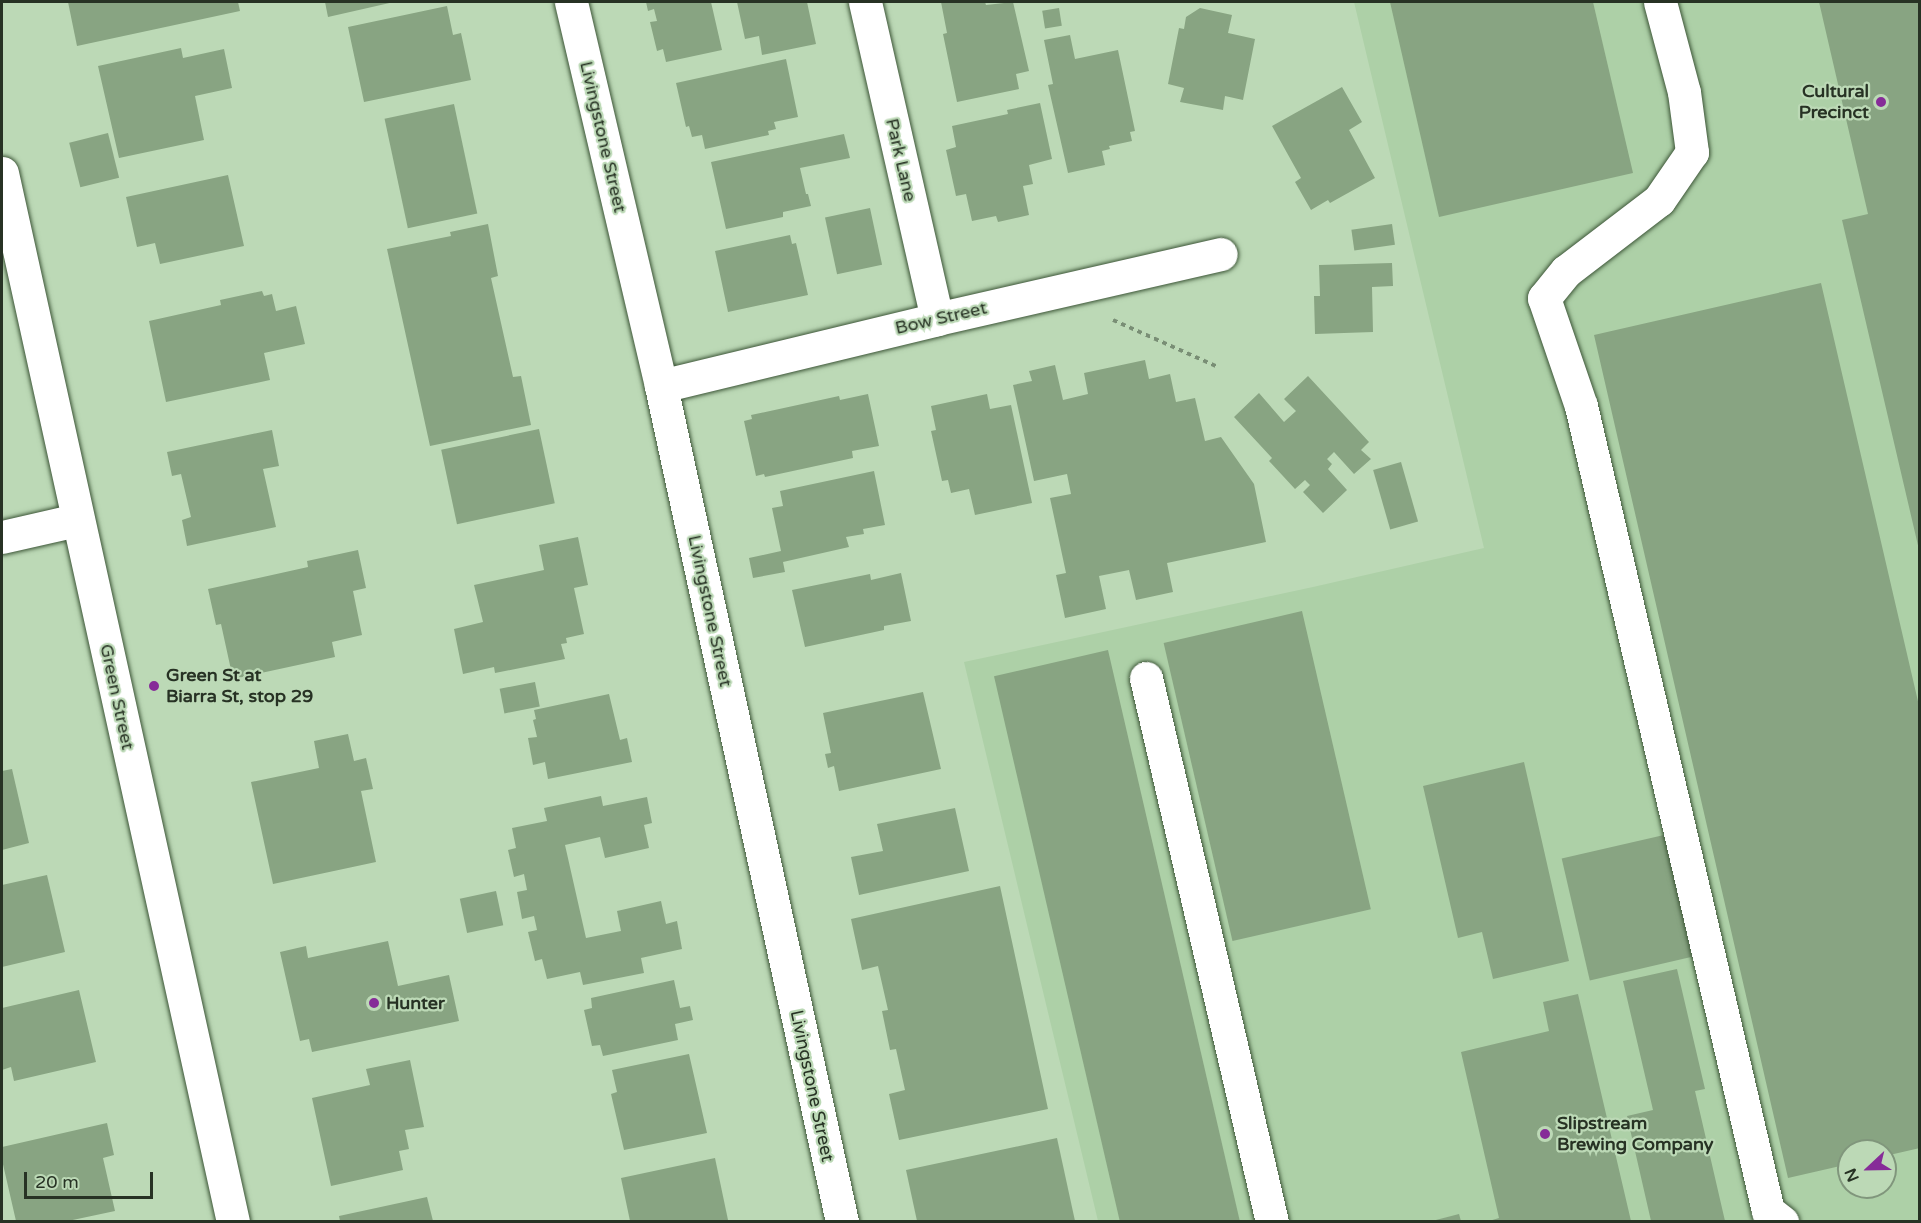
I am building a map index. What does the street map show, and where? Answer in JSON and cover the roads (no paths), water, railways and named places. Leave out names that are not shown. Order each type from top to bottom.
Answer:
[{"type":"street","name":"Livingstone Street","points":[[571,2],[661,386],[842,1221]]},
{"type":"street","name":"Park Lane","points":[[865,2],[937,319]]},
{"type":"street","points":[[1660,2],[1684,92],[1692,152],[1659,200],[1566,271],[1544,298],[1581,406],[1768,1211],[1782,1221]]},
{"type":"street","name":"Green Street","points":[[2,173],[233,1221]]},
{"type":"street","name":"Bow Street","points":[[661,386],[937,319],[1221,254]]},
{"type":"street","points":[[2,537],[78,520]]},
{"type":"street","points":[[1146,678],[1272,1221]]},
{"type":"place","name":"Cultural Precinct","points":[[1881,102]]},
{"type":"place","name":"Green St at Biarra St, stop 29","points":[[154,686]]},
{"type":"place","name":"Hunter","points":[[374,1003]]},
{"type":"place","name":"Slipstream Brewing Company","points":[[1545,1134]]}]
